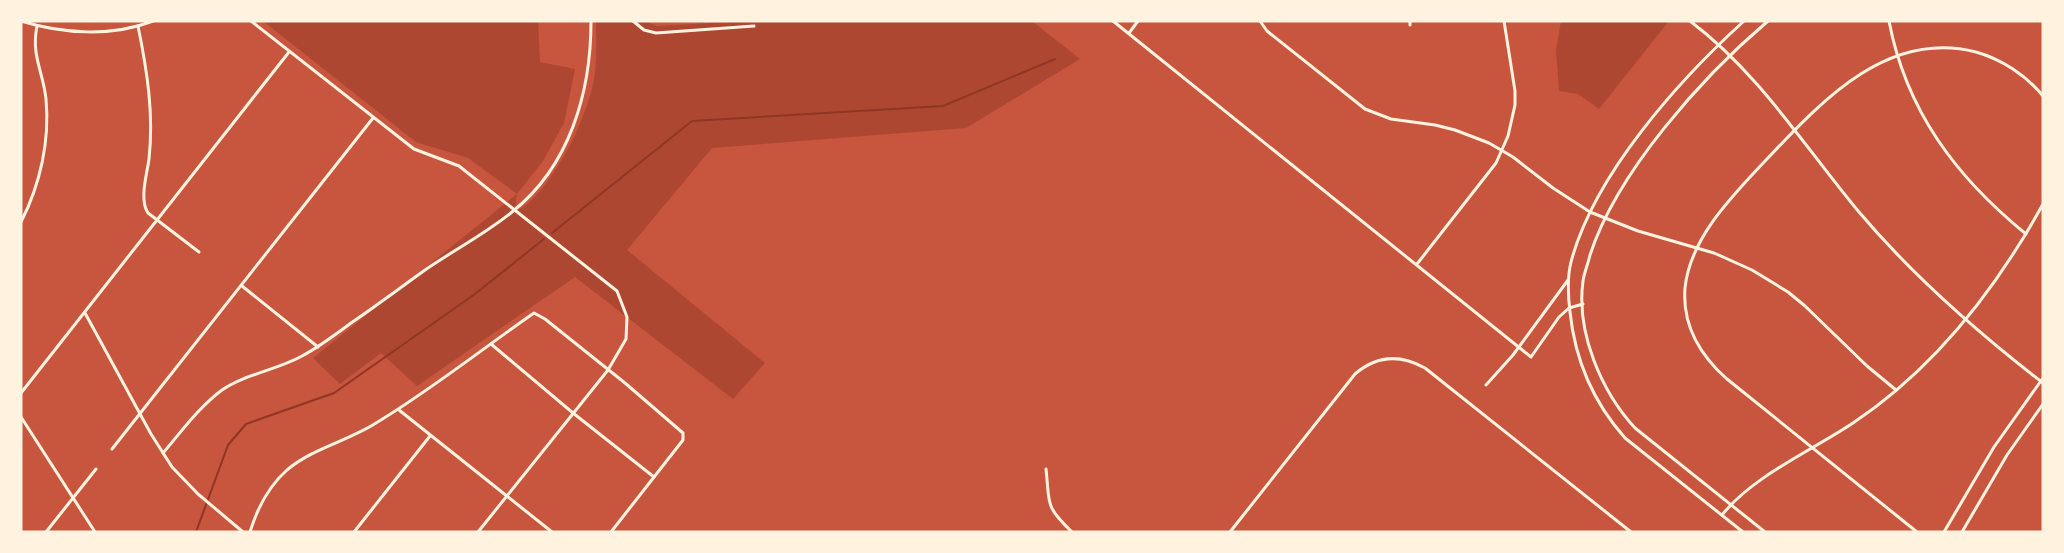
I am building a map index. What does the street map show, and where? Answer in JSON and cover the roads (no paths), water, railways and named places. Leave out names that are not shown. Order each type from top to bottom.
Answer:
[{"type":"street","points":[[21,21],[37,26],[95,31],[138,26],[153,21]]},
{"type":"street","points":[[251,21],[414,149],[459,166],[617,291],[627,317],[626,339],[608,370],[478,532]]},
{"type":"street","points":[[163,453],[223,390],[244,379],[287,364],[318,347],[447,255],[515,210],[552,169],[572,130],[582,105],[586,85],[591,48],[591,21]]},
{"type":"street","points":[[633,21],[644,30],[656,33],[754,26]]},
{"type":"street","points":[[1113,21],[1531,357],[1559,317],[1569,308],[1583,304]]},
{"type":"street","points":[[1129,33],[1138,21]]},
{"type":"street","points":[[1260,21],[1267,31],[1365,109],[1391,119],[1455,130],[1502,150],[1590,212],[1638,231],[1698,247],[1734,261],[1788,292],[1896,390]]},
{"type":"street","points":[[1417,264],[1496,163],[1502,150],[1512,119],[1515,91],[1504,21]]},
{"type":"street","points":[[1690,21],[1751,76],[1821,165],[1911,268],[1966,320],[2042,380],[1994,447],[1944,532]]},
{"type":"street","points":[[1743,532],[1625,438],[1615,426],[1590,389],[1583,373],[1575,345],[1569,308],[1569,279],[1571,264],[1590,212],[1641,133],[1666,101],[1718,45],[1744,21]]},
{"type":"street","points":[[1765,532],[1625,418],[1596,368],[1588,342],[1582,280],[1604,218],[1654,143],[1686,103],[1729,56],[1768,21]]},
{"type":"street","points":[[1889,21],[1897,55],[1912,94],[1945,152],[1990,204],[2026,234]]},
{"type":"street","points":[[21,222],[40,174],[46,133],[46,100],[34,48],[37,26]]},
{"type":"street","points":[[138,26],[149,83],[150,111],[149,155],[144,204],[148,213],[199,252]]},
{"type":"street","points":[[1917,532],[1713,368],[1705,359],[1686,315],[1685,289],[1690,263],[1698,247],[1738,191],[1795,130],[1862,72],[1897,55],[1930,47],[1983,54],[2017,72],[2043,96]]},
{"type":"street","points":[[21,393],[290,52]]},
{"type":"street","points":[[112,449],[373,118]]},
{"type":"street","points":[[1722,515],[1730,504],[1763,479],[1854,422],[1896,390],[1925,363],[1966,320],[1994,284],[2043,204]]},
{"type":"street","points":[[1486,385],[1520,346],[1569,279]]},
{"type":"street","points":[[242,286],[318,347]]},
{"type":"street","points":[[85,313],[140,414],[176,473],[243,532]]},
{"type":"street","points":[[250,532],[267,493],[275,482],[296,463],[373,425],[399,409],[534,313],[545,319],[608,370],[678,428],[683,436],[611,532]]},
{"type":"street","points":[[491,344],[654,477]]},
{"type":"street","points":[[1230,532],[1355,374],[1368,364],[1392,357],[1408,360],[1425,368],[1631,532]]},
{"type":"street","points":[[1962,532],[2007,455],[2043,404]]},
{"type":"street","points":[[399,409],[552,532]]},
{"type":"street","points":[[21,417],[95,532]]},
{"type":"street","points":[[354,532],[430,436]]},
{"type":"street","points":[[46,532],[96,469]]},
{"type":"street","points":[[1046,469],[1050,506],[1061,522],[1072,532]]},
{"type":"waterway","points":[[552,233],[692,121],[943,106],[1055,59]]},
{"type":"waterway","points":[[196,532],[228,445],[246,424],[334,393],[475,294],[544,239]]}]
